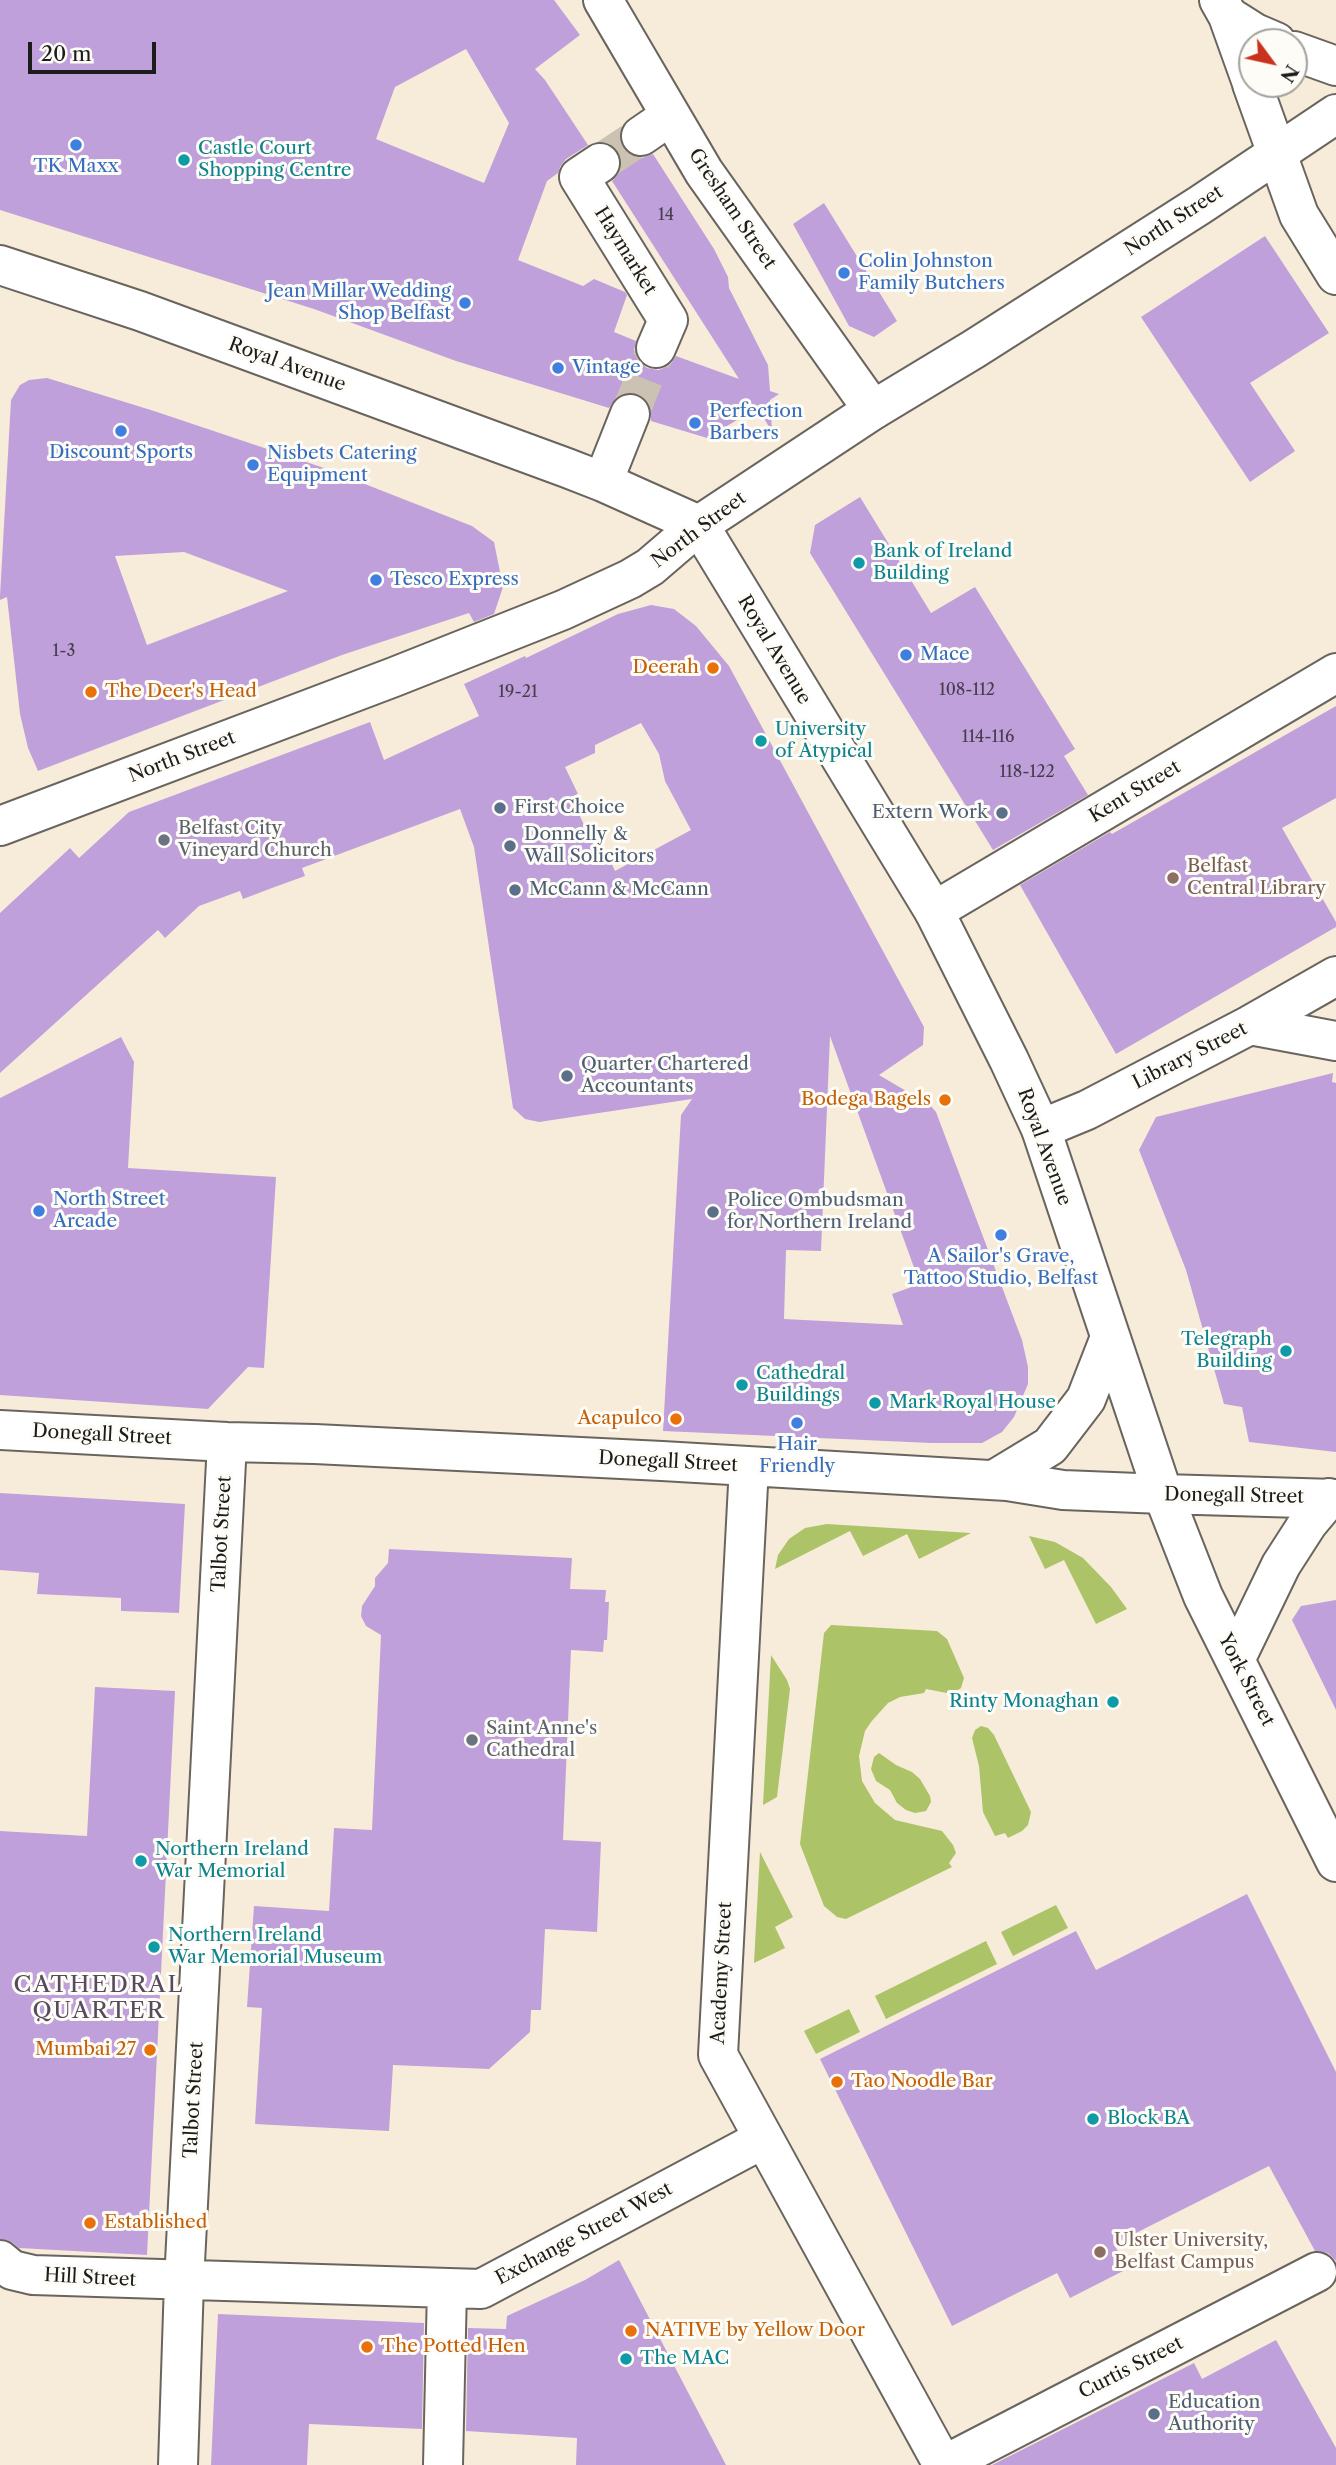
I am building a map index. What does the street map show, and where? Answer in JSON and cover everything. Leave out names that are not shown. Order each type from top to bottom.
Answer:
[{"type":"street","name":"Gresham Street","points":[[603,0],[656,126],[704,172],[873,410]]},
{"type":"street","points":[[1224,8],[1249,28]]},
{"type":"street","points":[[1224,8],[1238,46]]},
{"type":"street","points":[[1308,56],[1336,65]]},
{"type":"street","points":[[1257,98],[1299,215],[1336,275]]},
{"type":"street","name":"North Street","points":[[1,819],[382,681],[563,610],[630,579],[650,567],[699,526],[873,410],[985,342],[1336,114]]},
{"type":"street","name":"Haymarket","points":[[600,163],[579,177],[668,320],[656,348]]},
{"type":"street","name":"Royal Avenue","points":[[0,265],[140,311],[603,482],[699,526],[934,912],[1009,1060],[1041,1129],[1109,1340],[1163,1494]]},
{"type":"street","points":[[603,482],[629,414]]},
{"type":"street","name":"Kent Street","points":[[934,912],[1336,673]]},
{"type":"street","name":"Library Street","points":[[1041,1129],[1087,1110],[1251,1025],[1336,976]]},
{"type":"street","points":[[1251,1025],[1336,1041]]},
{"type":"street","points":[[994,1480],[1050,1446],[1086,1399],[1109,1340]]},
{"type":"street","name":"Donegall Street","points":[[0,1430],[749,1466],[994,1480],[1063,1490],[1333,1498]]},
{"type":"street","name":"Talbot Street","points":[[178,2465],[184,2282],[227,1442]]},
{"type":"street","name":"Academy Street","points":[[749,1466],[718,2055],[944,2465]]},
{"type":"street","name":"York Street","points":[[1163,1494],[1203,1596],[1336,1862]]},
{"type":"street","points":[[1236,1658],[1281,1565],[1308,1523],[1333,1498]]},
{"type":"street","name":"Exchange Street West","points":[[184,2282],[481,2289],[763,2139]]},
{"type":"street","name":"Hill Street","points":[[0,2260],[12,2270],[33,2276],[184,2282]]},
{"type":"street","name":"Curtis Street","points":[[944,2465],[1317,2272]]},
{"type":"street","points":[[443,2465],[447,2288]]},
{"type":"green space","points":[[827,1524],[971,1533],[919,1559],[907,1534],[863,1556],[850,1531],[775,1569],[778,1555],[789,1539],[805,1528]]},
{"type":"green space","points":[[1029,1536],[1055,1542],[1083,1558],[1111,1587],[1127,1609],[1096,1624],[1064,1560],[1045,1569]]},
{"type":"green space","points":[[831,1625],[937,1631],[947,1639],[964,1678],[961,1688],[952,1694],[926,1689],[924,1693],[900,1697],[888,1703],[865,1731],[859,1756],[862,1781],[875,1803],[895,1820],[942,1831],[956,1853],[949,1863],[952,1867],[846,1919],[837,1917],[824,1906],[800,1844],[824,1633]]},
{"type":"green space","points":[[771,1655],[790,1689],[777,1797],[763,1805]]},
{"type":"green space","points":[[981,1726],[988,1728],[994,1735],[1031,1812],[1028,1825],[1008,1838],[1005,1833],[995,1836],[983,1812],[979,1766],[972,1738],[975,1730]]},
{"type":"green space","points":[[879,1753],[920,1779],[930,1796],[931,1802],[926,1811],[915,1813],[906,1810],[897,1803],[890,1790],[876,1781],[871,1769],[874,1757]]},
{"type":"green space","points":[[760,1852],[793,1917],[775,1927],[785,1948],[754,1963]]},
{"type":"green space","points":[[1056,1905],[1068,1928],[1013,1956],[1001,1932]]},
{"type":"green space","points":[[986,1941],[997,1964],[886,2019],[875,1996]]},
{"type":"green space","points":[[849,2009],[860,2032],[816,2054],[804,2031]]},
{"type":"building","points":[[0,0],[554,0],[580,35],[535,69],[588,145],[566,159],[558,173],[547,181],[518,260],[583,286],[594,279],[625,292],[627,295],[614,332],[636,341],[634,351],[638,360],[647,368],[659,370],[670,365],[676,356],[739,379],[612,181],[620,172],[622,161],[618,150],[604,142],[620,132],[623,148],[631,155],[642,158],[653,154],[714,249],[728,277],[729,288],[768,365],[770,391],[779,394],[770,400],[772,431],[757,408],[707,438],[651,421],[648,401],[637,394],[617,396],[609,408],[456,361],[314,309],[0,210]],"holes":[[[466,49],[509,123],[484,183],[376,139],[395,87]]]},
{"type":"building","name":"Colin Johnston Family Butchers","points":[[824,203],[897,321],[874,337],[849,326],[793,224]]},
{"type":"building","points":[[1265,236],[1329,333],[1250,383],[1295,451],[1250,482],[1141,317]]},
{"type":"building","points":[[47,378],[154,411],[324,468],[472,526],[494,542],[503,587],[494,614],[474,622],[469,613],[342,655],[38,771],[28,748],[20,714],[7,597],[0,600],[11,400],[20,385],[29,380]],"holes":[[[184,552],[288,591],[147,645],[115,556]]]},
{"type":"building","points":[[860,497],[931,613],[975,587],[1075,749],[1064,756],[1088,795],[993,850],[810,553],[815,525]]},
{"type":"building","points":[[651,605],[674,609],[696,626],[729,666],[924,1027],[923,1045],[879,1075],[930,1105],[936,1112],[1022,1340],[1028,1367],[1028,1384],[1014,1417],[1002,1432],[982,1443],[663,1431],[681,1115],[692,1099],[539,1122],[525,1119],[513,1108],[474,847],[460,809],[302,868],[305,876],[243,899],[240,891],[199,906],[165,938],[158,930],[0,1073],[0,913],[70,848],[79,858],[129,812],[370,722],[384,760],[479,716],[464,684],[618,614]],"holes":[[[641,723],[659,754],[665,781],[691,830],[615,871],[609,858],[601,861],[571,797],[578,794],[565,767],[595,753],[595,745]],[[830,1036],[920,1284],[892,1294],[903,1325],[784,1319],[786,1250],[821,1251]]]},
{"type":"building","name":"Belfast Central Library","points":[[1336,706],[1336,798],[1282,828],[1336,922],[1336,927],[1116,1054],[1020,885]]},
{"type":"building","points":[[121,1037],[134,1062],[128,1168],[276,1177],[264,1368],[248,1367],[208,1409],[0,1395],[0,1098]]},
{"type":"building","points":[[1333,1073],[1332,1082],[1336,1083],[1336,1452],[1249,1442],[1242,1407],[1224,1404],[1186,1270],[1139,1150],[1156,1117]]},
{"type":"building","points":[[0,1493],[185,1504],[179,1613],[121,1611],[121,1598],[37,1594],[39,1573],[0,1570]]},
{"type":"building","name":"Saint Anne's Cathedral","points":[[389,1549],[572,1558],[570,1589],[606,1590],[605,1602],[609,1602],[607,1640],[604,1640],[603,1652],[571,1650],[563,1840],[601,1842],[597,1932],[545,1929],[541,2010],[531,2010],[530,2032],[489,2069],[393,2065],[389,2131],[255,2124],[262,2008],[247,2007],[254,1906],[329,1911],[334,1828],[372,1830],[381,1635],[366,1626],[361,1616],[362,1606],[375,1586],[375,1578],[388,1563]]},
{"type":"building","points":[[1336,1600],[1336,1710],[1292,1620],[1301,1606]]},
{"type":"building","points":[[95,1687],[175,1691],[147,2255],[19,2248],[0,2239],[0,1831],[87,1836]]},
{"type":"building","name":"Block BA","points":[[1247,1894],[1336,2072],[1336,2261],[1328,2253],[1315,2251],[1269,2166],[1114,2244],[1127,2269],[1070,2298],[1057,2273],[952,2326],[820,2059],[1076,1931],[1096,1970]]},
{"type":"building","points":[[619,2260],[726,2465],[576,2465],[577,2438],[466,2431],[468,2328],[506,2329],[507,2316],[585,2280]]},
{"type":"building","points":[[218,2314],[424,2323],[422,2429],[309,2424],[307,2465],[211,2465]]},
{"type":"building","points":[[1276,2340],[1336,2448],[1336,2465],[992,2465],[1194,2363],[1202,2379]]},
{"type":"tunnel","points":[[600,163],[641,136]]},
{"type":"tunnel","points":[[630,414],[656,348]]},
{"type":"place","name":"TK Maxx","points":[[76,145]]},
{"type":"place","name":"Castle Court Shopping Centre","points":[[184,160]]},
{"type":"place","name":"Colin Johnston Family Butchers","points":[[844,273]]},
{"type":"place","name":"Jean Millar Wedding Shop Belfast","points":[[465,303]]},
{"type":"place","name":"Vintage","points":[[558,368]]},
{"type":"place","name":"Perfection Barbers","points":[[695,423]]},
{"type":"place","name":"Discount Sports","points":[[121,431]]},
{"type":"place","name":"Nisbets Catering Equipment","points":[[253,465]]},
{"type":"place","name":"Bank of Ireland Building","points":[[859,563]]},
{"type":"place","name":"Tesco Express","points":[[376,580]]},
{"type":"place","name":"Mace","points":[[906,655]]},
{"type":"place","name":"Deerah","points":[[713,668]]},
{"type":"place","name":"The Deer's Head","points":[[91,692]]},
{"type":"place","name":"University of Atypical","points":[[761,741]]},
{"type":"place","name":"First Choice","points":[[500,808]]},
{"type":"place","name":"Extern Work","points":[[1002,813]]},
{"type":"place","name":"Belfast City Vineyard Church","points":[[164,840]]},
{"type":"place","name":"Donnelly & Wall Solicitors","points":[[510,846]]},
{"type":"place","name":"Belfast Central Library","points":[[1173,878]]},
{"type":"place","name":"McCann & McCann","points":[[515,890]]},
{"type":"place","name":"Quarter Chartered Accountants","points":[[567,1076]]},
{"type":"place","name":"Bodega Bagels","points":[[945,1100]]},
{"type":"place","name":"North Street Arcade","points":[[39,1211]]},
{"type":"place","name":"Police Ombudsman for Northern Ireland","points":[[713,1212]]},
{"type":"place","name":"A Sailor's Grave, Tattoo Studio, Belfast","points":[[1001,1235]]},
{"type":"place","name":"Telegraph Building","points":[[1286,1351]]},
{"type":"place","name":"Cathedral Buildings","points":[[742,1385]]},
{"type":"place","name":"Mark Royal House","points":[[875,1403]]},
{"type":"place","name":"Acapulco","points":[[676,1419]]},
{"type":"place","name":"Hair Friendly","points":[[797,1423]]},
{"type":"place","name":"Rinty Monaghan","points":[[1113,1702]]},
{"type":"place","name":"Saint Anne's Cathedral","points":[[472,1740]]},
{"type":"place","name":"Northern Ireland War Memorial","points":[[141,1861]]},
{"type":"place","name":"Northern Ireland War Memorial Museum","points":[[154,1947]]},
{"type":"place","name":"Mumbai 27","points":[[150,2050]]},
{"type":"place","name":"Tao Noodle Bar","points":[[837,2082]]},
{"type":"place","name":"Block BA","points":[[1093,2119]]},
{"type":"place","name":"Established","points":[[90,2223]]},
{"type":"place","name":"Ulster University, Belfast Campus","points":[[1100,2252]]},
{"type":"place","name":"NATIVE by Yellow Door","points":[[631,2331]]},
{"type":"place","name":"The Potted Hen","points":[[367,2347]]},
{"type":"place","name":"The MAC","points":[[626,2359]]},
{"type":"place","name":"Education Authority","points":[[1154,2414]]},
{"type":"district","name":"CATHEDRAL QUARTER","points":[[99,1998]]}]
